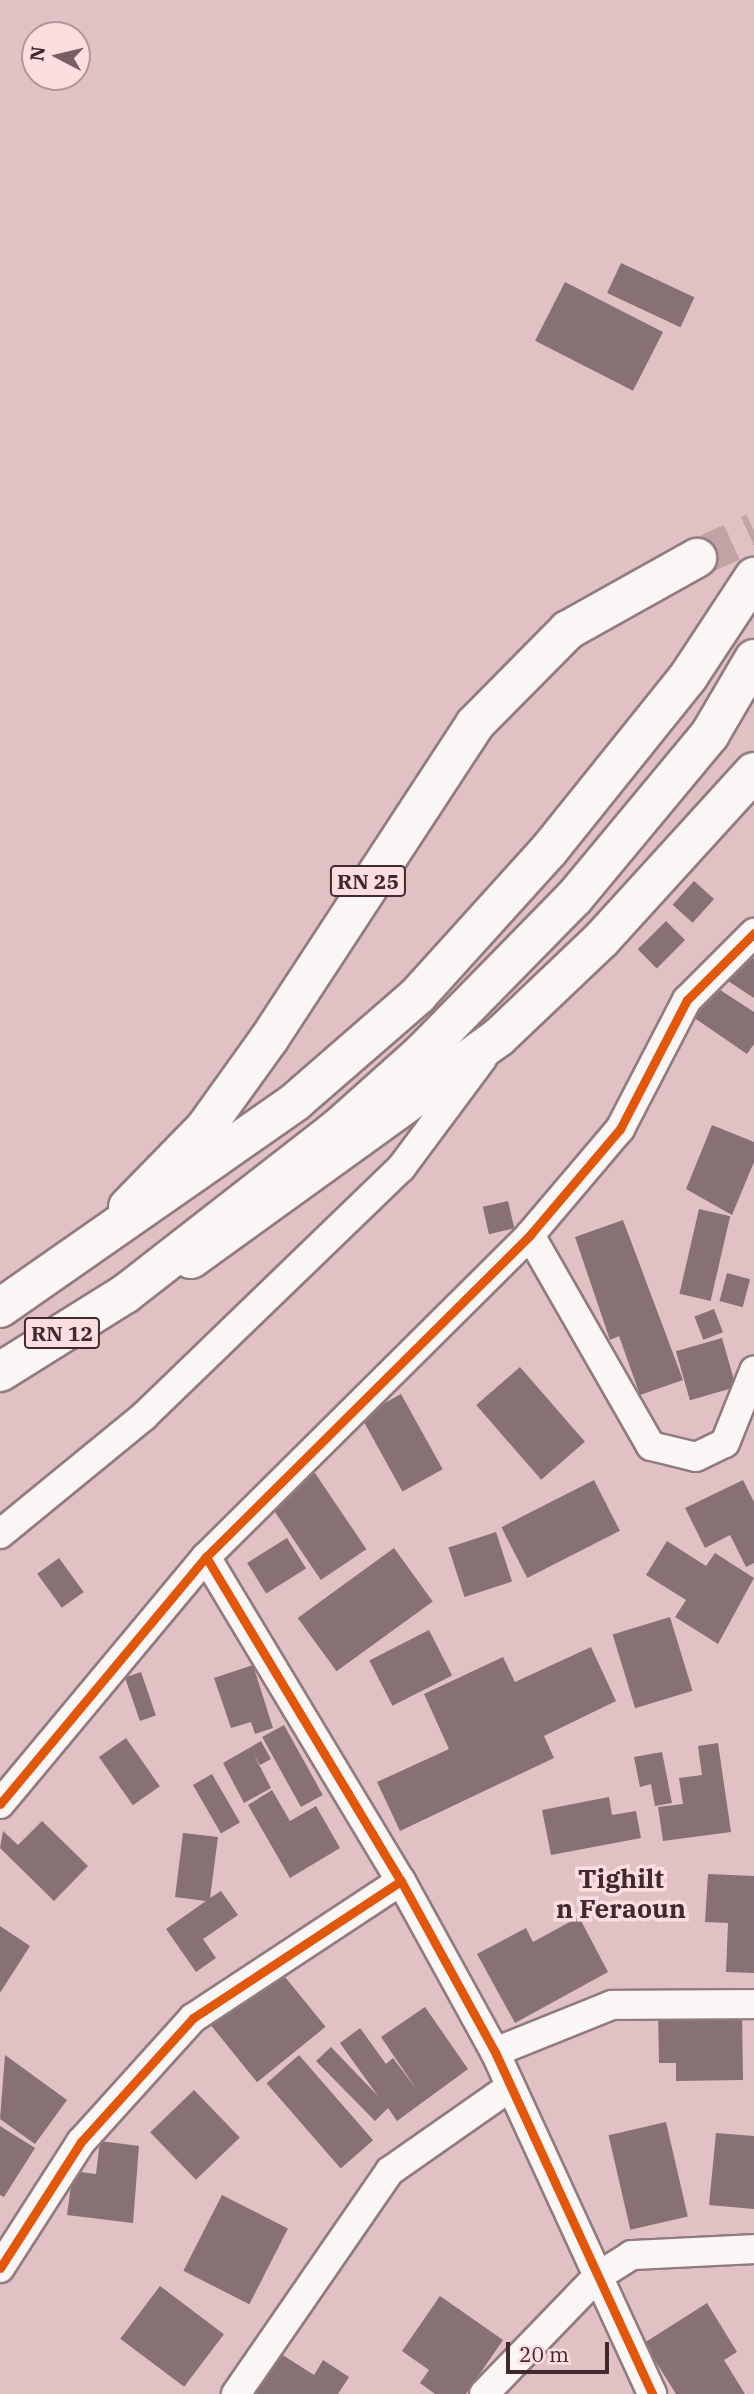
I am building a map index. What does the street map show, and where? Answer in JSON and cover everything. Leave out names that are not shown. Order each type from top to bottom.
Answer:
[{"type":"main road","name":"RN 25","points":[[84,1253],[205,1128],[475,724],[568,630],[697,558]]},
{"type":"main road","points":[[0,1308],[84,1253],[295,1102],[418,995],[549,850],[688,677],[754,577]]},
{"type":"main road","points":[[125,1294],[337,1129],[422,1053],[582,888],[709,734],[754,660]]},
{"type":"main road","points":[[125,1294],[223,1242],[499,1037],[601,940],[754,772]]},
{"type":"main road","name":"RN 12","points":[[0,1372],[125,1294]]},
{"type":"street","points":[[0,1804],[206,1557],[530,1235],[620,1129],[687,1000],[754,933]]},
{"type":"street","points":[[0,1534],[144,1416],[401,1168],[499,1037]]},
{"type":"street","points":[[530,1235],[651,1446],[696,1457],[725,1443],[754,1371]]},
{"type":"street","points":[[206,1557],[401,1881],[495,2052],[652,2394]]},
{"type":"street","points":[[0,2268],[81,2142],[193,2018],[401,1881]]},
{"type":"street","points":[[495,2052],[612,2006],[754,2004]]},
{"type":"street","points":[[236,2394],[390,2171],[510,2087]]},
{"type":"street","points":[[484,2394],[597,2277],[632,2255],[754,2249]]},
{"type":"building","points":[[621,263],[694,297],[680,327],[607,293]]},
{"type":"building","points":[[565,282],[663,332],[633,391],[535,341]]},
{"type":"building","points":[[694,881],[714,899],[693,923],[673,905]]},
{"type":"building","points":[[666,921],[685,940],[657,968],[638,949]]},
{"type":"building","points":[[742,951],[754,959],[754,998],[725,979]]},
{"type":"building","points":[[714,986],[754,1012],[754,1044],[747,1054],[693,1017]]},
{"type":"building","points":[[712,1125],[754,1142],[754,1162],[732,1215],[686,1189]]},
{"type":"building","points":[[508,1201],[514,1228],[489,1234],[483,1207]]},
{"type":"building","points":[[699,1209],[730,1216],[711,1301],[679,1294]]},
{"type":"building","points":[[623,1220],[683,1380],[640,1395],[619,1336],[610,1340],[575,1237]]},
{"type":"building","points":[[727,1273],[750,1279],[743,1307],[719,1301]]},
{"type":"building","points":[[714,1309],[723,1332],[703,1340],[694,1317]]},
{"type":"building","points":[[722,1338],[736,1387],[690,1400],[676,1351]]},
{"type":"building","points":[[520,1367],[585,1442],[541,1480],[476,1405]]},
{"type":"building","points":[[401,1394],[443,1469],[402,1492],[361,1416]]},
{"type":"building","points":[[315,1473],[366,1549],[321,1580],[269,1504]]},
{"type":"building","points":[[594,1480],[620,1531],[527,1578],[501,1527]]},
{"type":"building","points":[[743,1480],[754,1502],[754,1563],[746,1567],[730,1535],[705,1548],[685,1508]]},
{"type":"building","points":[[496,1532],[512,1581],[465,1597],[448,1547]]},
{"type":"building","points":[[287,1538],[306,1569],[266,1593],[247,1563]]},
{"type":"building","points":[[667,1541],[706,1566],[715,1553],[754,1578],[718,1644],[675,1617],[686,1600],[646,1575]]},
{"type":"building","points":[[394,1548],[433,1601],[337,1671],[298,1618]]},
{"type":"building","points":[[59,1558],[84,1592],[62,1608],[37,1574]]},
{"type":"building","points":[[670,1617],[693,1691],[635,1708],[613,1635]]},
{"type":"building","points":[[429,1630],[452,1675],[392,1706],[369,1660]]},
{"type":"building","points":[[591,1647],[616,1701],[544,1736],[554,1758],[400,1831],[377,1782],[449,1749],[424,1694],[503,1657],[515,1682]]},
{"type":"building","points":[[253,1665],[273,1728],[255,1734],[251,1722],[231,1728],[214,1678]]},
{"type":"building","points":[[141,1672],[156,1715],[140,1721],[125,1678]]},
{"type":"building","points":[[284,1725],[323,1795],[301,1807],[262,1737]]},
{"type":"building","points":[[126,1738],[160,1786],[133,1805],[99,1757]]},
{"type":"building","points":[[261,1741],[271,1759],[260,1765],[253,1753],[271,1788],[244,1803],[223,1763]]},
{"type":"building","points":[[718,1743],[731,1832],[663,1841],[658,1807],[683,1804],[679,1778],[702,1775],[698,1746]]},
{"type":"building","points":[[662,1752],[672,1803],[655,1806],[651,1784],[640,1787],[634,1757]]},
{"type":"building","points":[[212,1774],[240,1822],[221,1833],[193,1785]]},
{"type":"building","points":[[272,1790],[290,1821],[316,1806],[340,1848],[290,1878],[248,1805]]},
{"type":"building","points":[[609,1797],[612,1815],[636,1811],[641,1838],[551,1855],[542,1810]]},
{"type":"building","points":[[42,1821],[88,1866],[54,1901],[0,1848],[3,1831],[18,1845]]},
{"type":"building","points":[[183,1833],[218,1837],[210,1898],[221,1891],[238,1915],[203,1939],[216,1958],[196,1972],[166,1929],[206,1901],[175,1897]]},
{"type":"building","points":[[708,1874],[754,1876],[754,1973],[726,1972],[728,1923],[705,1922]]},
{"type":"building","points":[[579,1917],[608,1972],[515,2023],[477,1954],[526,1928],[533,1942]]},
{"type":"building","points":[[0,1926],[30,1946],[0,1993]]},
{"type":"building","points":[[277,1967],[325,2027],[257,2082],[209,2022]]},
{"type":"building","points":[[425,2007],[468,2069],[397,2121],[388,2108],[375,2121],[316,2061],[331,2047],[378,2096],[340,2043],[360,2028],[386,2064],[393,2058],[417,2090],[381,2037]]},
{"type":"building","points":[[742,2009],[743,2080],[676,2081],[676,2063],[659,2063],[658,2011]]},
{"type":"building","points":[[5,2055],[67,2100],[35,2144],[0,2119]]},
{"type":"building","points":[[299,2055],[373,2140],[341,2168],[267,2083]]},
{"type":"building","points":[[194,2090],[240,2137],[196,2180],[150,2132]]},
{"type":"building","points":[[666,2122],[688,2217],[630,2230],[609,2135]]},
{"type":"building","points":[[0,2126],[35,2148],[4,2197],[0,2195]]},
{"type":"building","points":[[716,2133],[754,2136],[754,2209],[709,2205]]},
{"type":"building","points":[[100,2141],[139,2146],[133,2223],[67,2215],[73,2171],[96,2174]]},
{"type":"building","points":[[222,2195],[288,2229],[249,2304],[183,2271]]},
{"type":"building","points":[[160,2286],[224,2334],[184,2387],[120,2339]]},
{"type":"building","points":[[440,2296],[503,2340],[466,2394],[435,2394],[420,2383],[429,2370],[402,2351]]},
{"type":"building","points":[[707,2303],[737,2352],[724,2360],[745,2394],[676,2394],[644,2343]]},
{"type":"building","points":[[281,2354],[314,2375],[323,2360],[349,2377],[338,2394],[256,2394]]},
{"type":"tunnel","points":[[697,558],[754,532]]},
{"type":"cycle path","points":[[0,1804],[206,1557],[530,1235],[620,1129],[687,1000],[754,933]]},
{"type":"cycle path","points":[[206,1557],[401,1881],[495,2052],[652,2394]]},
{"type":"cycle path","points":[[0,2268],[81,2142],[193,2018],[401,1881]]},
{"type":"district","name":"Tighilt n Feraoun","points":[[621,1894]]}]
